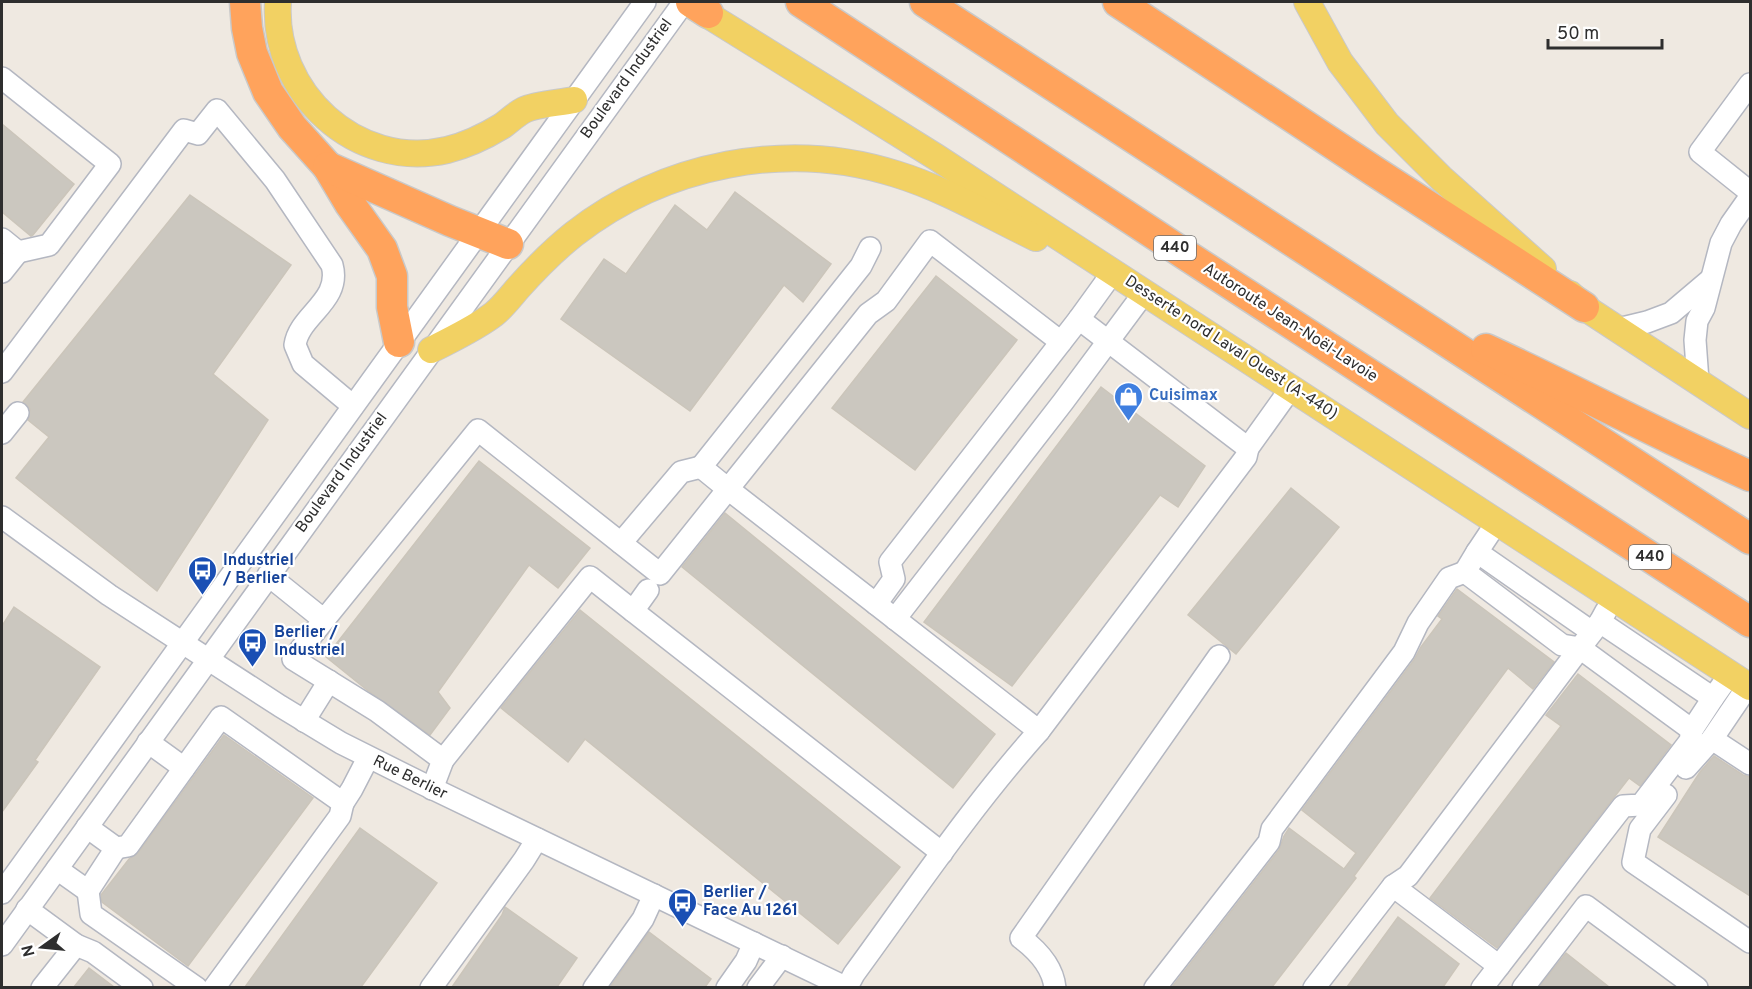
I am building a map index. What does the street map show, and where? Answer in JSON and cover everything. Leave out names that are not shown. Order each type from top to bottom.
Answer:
[{"type":"highway","points":[[245,2],[252,53],[268,92],[292,127],[328,167],[350,204],[382,249],[388,262],[392,276],[392,307],[399,342]]},
{"type":"highway","name":"Autoroute Jean-Noël-Lavoie","points":[[801,2],[1750,622]]},
{"type":"highway","points":[[925,2],[1750,539]]},
{"type":"highway","points":[[1118,2],[1584,307]]},
{"type":"highway","points":[[328,167],[508,244]]},
{"type":"highway","points":[[1393,306],[1563,384],[1671,440],[1750,476]]},
{"type":"main road","points":[[278,2],[281,46],[290,71],[303,94],[320,114],[339,129],[385,150],[420,153],[457,147],[488,134],[525,110],[574,100]]},
{"type":"main road","points":[[1307,2],[1340,62],[1387,124],[1441,178],[1467,199],[1584,307],[1750,416]]},
{"type":"main road","name":"Desserte nord Laval Ouest (A-440)","points":[[692,4],[936,157],[1743,682]]},
{"type":"main road","points":[[431,350],[494,314],[561,245],[610,209],[682,176],[759,160],[833,160],[895,173],[937,189],[1125,280]]},
{"type":"street","name":"Boulevard Industriel","points":[[2,893],[645,2]]},
{"type":"street","name":"Boulevard Industriel","points":[[2,945],[508,244],[692,4]]},
{"type":"street","points":[[2,78],[110,164],[49,245],[10,245],[2,272]]},
{"type":"street","points":[[1750,84],[1700,152],[1750,192]]},
{"type":"street","points":[[2,372],[184,130],[198,134],[217,110],[275,180],[332,264],[333,276],[330,292],[299,334],[295,345],[303,364],[353,406]]},
{"type":"street","points":[[1698,381],[1695,330],[1704,308],[1725,233],[1750,197]]},
{"type":"street","points":[[443,760],[377,711],[293,658],[477,430],[660,574],[868,315],[886,301],[930,241],[1061,342]]},
{"type":"street","points":[[621,543],[681,472],[701,467],[861,266],[870,248]]},
{"type":"street","points":[[876,604],[894,579],[890,562],[1079,319],[1125,280]]},
{"type":"street","points":[[895,619],[1109,341],[1125,280]]},
{"type":"street","points":[[1618,329],[1671,313],[1710,280]]},
{"type":"street","points":[[1079,319],[1248,448]]},
{"type":"street","points":[[847,987],[854,974],[942,853],[1008,766],[1039,731],[1246,457],[1248,448],[1291,388]]},
{"type":"street","points":[[2,434],[18,413]]},
{"type":"street","points":[[701,467],[1039,731]]},
{"type":"street","name":"Rue Berlier","points":[[2,517],[80,575],[304,721],[368,758],[847,987]]},
{"type":"street","points":[[1155,987],[1269,842],[1272,829],[1404,652],[1418,623],[1449,578],[1465,572],[1497,522]]},
{"type":"street","points":[[1477,552],[1591,634],[1692,730]]},
{"type":"street","points":[[1465,572],[1562,645],[1591,634],[1713,698]]},
{"type":"street","points":[[268,575],[324,620]]},
{"type":"street","points":[[432,789],[443,760],[590,576],[942,853]]},
{"type":"street","points":[[633,611],[648,590]]},
{"type":"street","points":[[1314,987],[1393,886],[1407,876],[1591,634],[1614,598]]},
{"type":"street","points":[[1055,987],[1053,978],[1041,956],[1021,938],[1219,656]]},
{"type":"street","points":[[304,721],[329,681]]},
{"type":"street","points":[[1482,987],[1623,806],[1641,805],[1690,741],[1692,730],[1713,698],[1743,682]]},
{"type":"street","points":[[1743,682],[1712,739],[1699,751],[1640,830],[1633,862],[1750,942]]},
{"type":"street","points":[[87,827],[116,848],[128,846],[221,717],[343,803]]},
{"type":"street","points":[[1712,739],[1750,764]]},
{"type":"street","points":[[148,742],[184,768]]},
{"type":"street","points":[[214,987],[340,816],[343,803],[368,758]]},
{"type":"street","points":[[431,987],[525,860],[537,839]]},
{"type":"street","points":[[116,848],[88,891],[91,914],[197,987]]},
{"type":"street","points":[[57,869],[88,891]]},
{"type":"street","points":[[1393,886],[1499,966]]},
{"type":"street","points":[[594,987],[643,919],[654,895]]},
{"type":"street","points":[[1524,987],[1586,906],[1697,987]]},
{"type":"street","points":[[27,909],[76,945],[93,952],[142,987]]},
{"type":"street","points":[[727,987],[746,961],[754,943]]},
{"type":"street","points":[[42,987],[76,945]]},
{"type":"street","points":[[758,987],[782,956]]},
{"type":"building","points":[[2,124],[74,184],[31,236],[2,212]]},
{"type":"building","points":[[735,192],[831,264],[803,302],[784,285],[690,411],[561,319],[604,259],[626,274],[675,205],[707,230]]},
{"type":"building","points":[[190,195],[291,265],[213,374],[268,420],[157,591],[16,478],[49,437],[28,420],[30,409],[23,402]]},
{"type":"building","points":[[936,276],[1017,340],[915,470],[832,408]]},
{"type":"building","points":[[1101,387],[1205,466],[1178,507],[1160,495],[1012,686],[924,622]]},
{"type":"building","points":[[479,461],[590,548],[558,588],[529,565],[438,692],[450,708],[430,735],[367,690],[326,657]]},
{"type":"building","points":[[1291,488],[1339,527],[1236,654],[1188,615]]},
{"type":"building","points":[[725,513],[995,734],[953,788],[682,567]]},
{"type":"building","points":[[1457,589],[1554,662],[1533,689],[1508,668],[1354,876],[1356,878],[1272,987],[1172,987],[1279,850],[1289,828],[1344,869],[1356,853],[1302,810],[1414,660],[1442,619],[1438,616]]},
{"type":"building","points":[[14,607],[100,667],[35,760],[38,762],[2,812],[2,626]]},
{"type":"building","points":[[580,610],[900,867],[838,944],[585,739],[568,762],[501,708]]},
{"type":"building","points":[[1578,674],[1671,745],[1640,786],[1629,778],[1497,948],[1430,898],[1561,726],[1546,715]]},
{"type":"building","points":[[224,735],[313,798],[188,966],[102,902],[101,895],[129,859],[138,853]]},
{"type":"building","points":[[1714,756],[1750,777],[1750,896],[1658,837],[1700,772]]},
{"type":"building","points":[[360,828],[437,883],[361,987],[245,987]]},
{"type":"building","points":[[505,907],[577,958],[557,987],[452,987],[502,915]]},
{"type":"building","points":[[1398,917],[1459,964],[1443,987],[1347,987]]},
{"type":"building","points":[[649,932],[711,979],[705,987],[610,987]]},
{"type":"building","points":[[1566,953],[1609,987],[1539,987]]},
{"type":"building","points":[[89,968],[114,987],[74,987]]},
{"type":"place","name":"Cuisimax","points":[[1128,422]]},
{"type":"place","name":"Industriel / Berlier","points":[[202,596]]},
{"type":"place","name":"Berlier / Industriel","points":[[253,668]]},
{"type":"place","name":"Berlier / Face Au 1261","points":[[682,928]]}]
